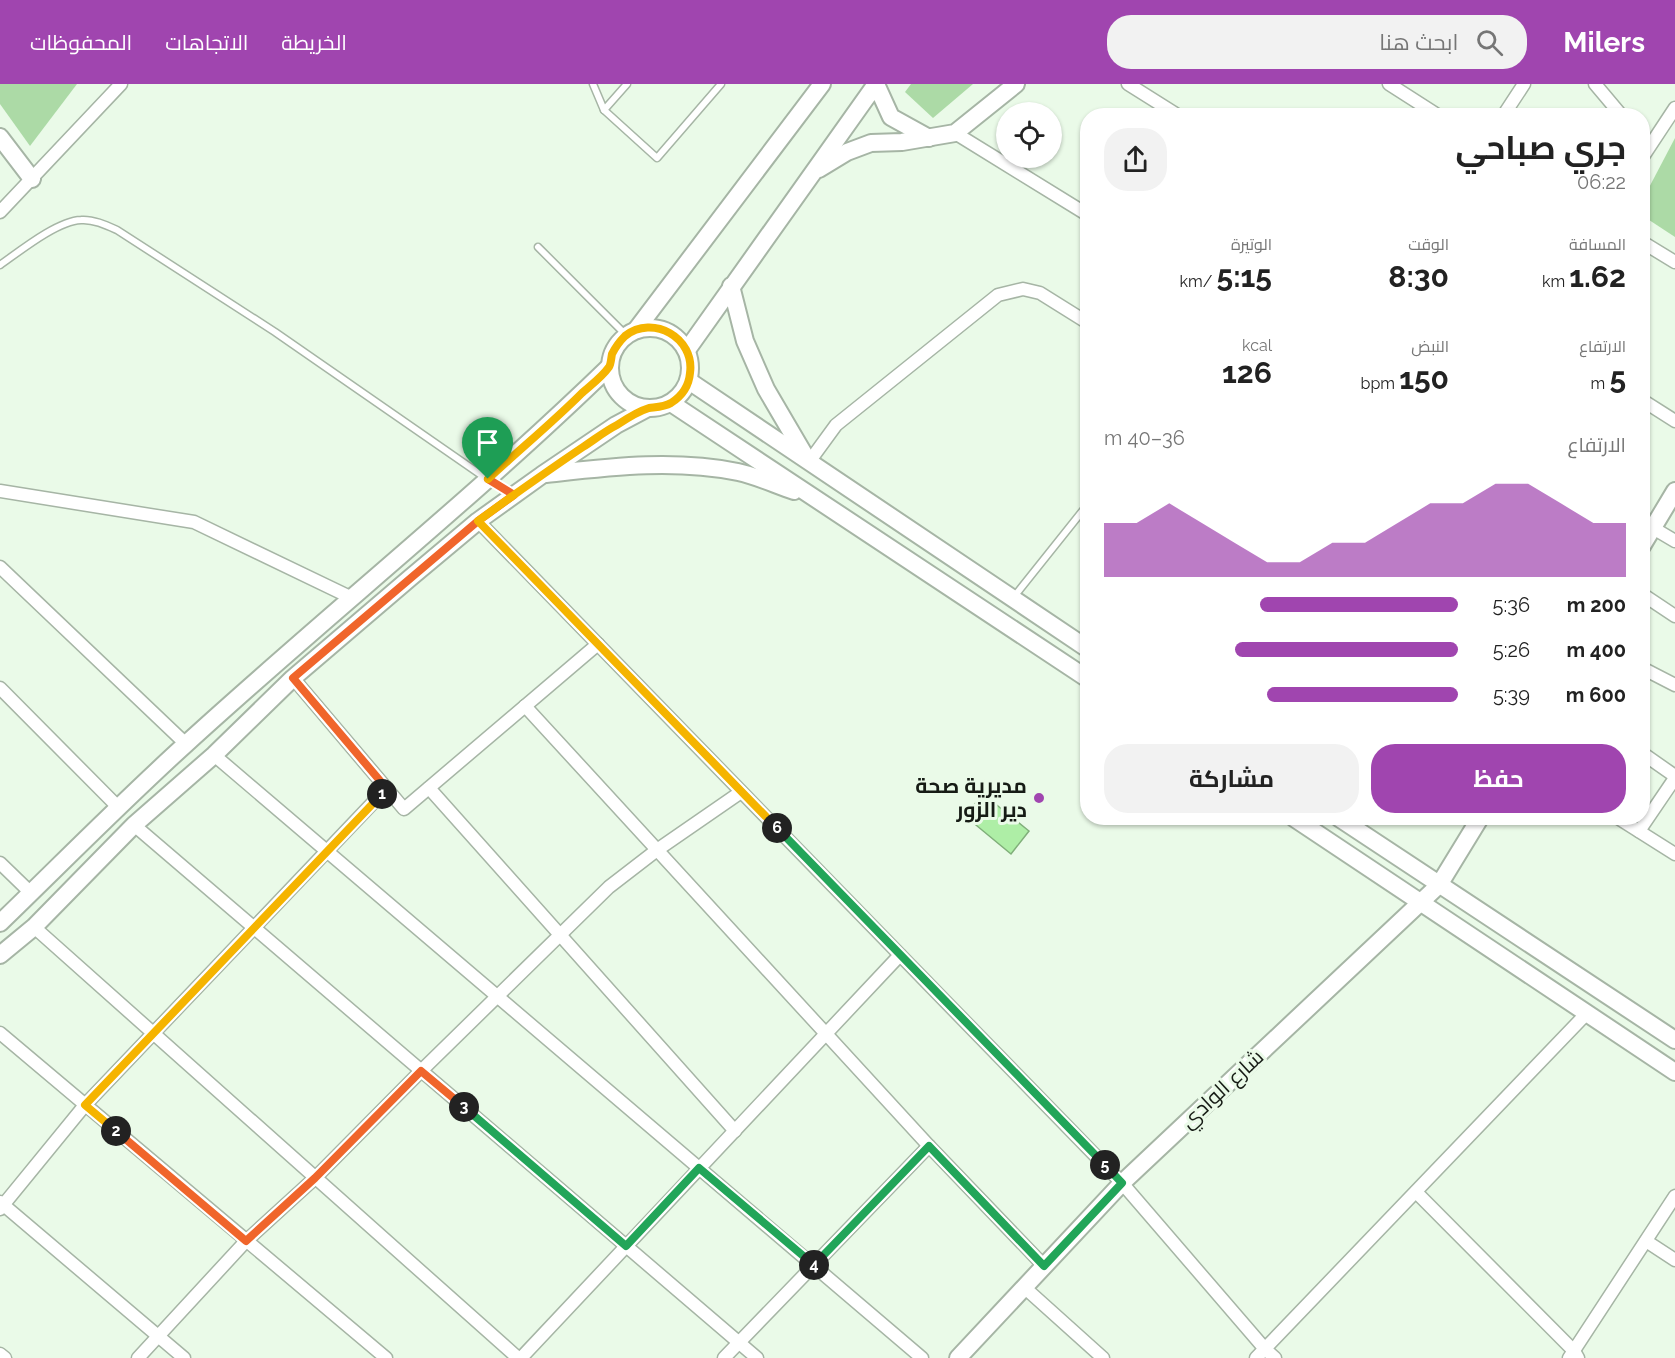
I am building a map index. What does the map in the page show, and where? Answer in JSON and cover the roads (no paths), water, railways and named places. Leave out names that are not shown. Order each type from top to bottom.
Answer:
[{"type":"main road","points":[[631,333],[648,327],[660,328],[680,340],[687,350],[691,371],[689,381],[682,394],[671,403],[648,408],[630,403],[616,390],[611,379],[612,354],[618,344],[631,333],[822,84]]},
{"type":"main road","points":[[687,350],[876,84]]},
{"type":"main road","points":[[876,84],[891,117],[929,138]]},
{"type":"main road","points":[[814,172],[847,152],[871,143],[902,142],[955,133],[1016,84]]},
{"type":"main road","points":[[0,137],[32,179]]},
{"type":"main road","points":[[731,286],[745,341],[766,389],[809,462]]},
{"type":"main road","points":[[0,922],[186,744],[488,479],[610,366]]},
{"type":"main road","points":[[689,381],[1080,644]]},
{"type":"main road","points":[[671,403],[1080,675]]},
{"type":"main road","points":[[0,955],[34,927],[134,825],[214,755],[293,678],[478,521],[616,425],[648,408]]},
{"type":"main road","points":[[542,475],[635,465],[689,465],[740,472],[819,500]]},
{"type":"main road","points":[[1650,533],[1675,491]]},
{"type":"main road","points":[[1305,825],[1675,1072]]},
{"type":"main road","points":[[1349,825],[1675,1040]]},
{"type":"main road","name":"شارع الوادي","points":[[958,1358],[1122,1183],[1439,885],[1476,825]]},
{"type":"street","points":[[0,212],[121,84]]},
{"type":"street","points":[[1128,84],[1166,108]]},
{"type":"street","points":[[1389,84],[1426,108]]},
{"type":"street","points":[[1508,108],[1524,84]]},
{"type":"street","points":[[1595,84],[1615,108]]},
{"type":"street","points":[[1650,138],[1675,108]]},
{"type":"street","points":[[955,133],[1080,210]]},
{"type":"street","points":[[1650,247],[1675,262]]},
{"type":"street","points":[[809,462],[836,425],[998,295],[1023,289],[1040,293],[1080,318]]},
{"type":"street","points":[[1650,405],[1675,421]]},
{"type":"street","points":[[0,491],[194,522],[352,598]]},
{"type":"street","points":[[478,521],[1122,1183],[1261,1353],[1275,1358]]},
{"type":"street","points":[[1653,528],[1675,541]]},
{"type":"street","points":[[0,567],[186,744]]},
{"type":"street","points":[[1650,599],[1675,616]]},
{"type":"street","points":[[293,678],[404,809],[598,644]]},
{"type":"street","points":[[1650,672],[1675,685]]},
{"type":"street","points":[[0,688],[119,808]]},
{"type":"street","points":[[525,706],[929,1146],[1044,1266]]},
{"type":"street","points":[[214,755],[922,1358]]},
{"type":"street","points":[[1650,759],[1675,777],[1650,814]]},
{"type":"street","points":[[429,788],[735,1131]]},
{"type":"street","points":[[184,1358],[1,1205],[85,1105],[387,789]]},
{"type":"street","points":[[138,1358],[246,1241],[315,1178],[609,887],[657,850],[741,792]]},
{"type":"street","points":[[134,825],[757,1358]]},
{"type":"street","points":[[1629,825],[1675,854]]},
{"type":"street","points":[[1639,831],[1643,825]]},
{"type":"street","points":[[0,863],[31,893]]},
{"type":"street","points":[[34,927],[520,1358],[900,955]]},
{"type":"street","points":[[1261,1353],[1587,1013]]},
{"type":"street","points":[[0,1033],[386,1358]]},
{"type":"street","points":[[724,1358],[929,1146]]},
{"type":"street","points":[[1416,1192],[1573,1356],[1675,1196]]},
{"type":"street","points":[[1646,1241],[1675,1260]]},
{"type":"street","points":[[1024,1287],[1103,1358]]},
{"type":"street","points":[[0,1354],[5,1358]]},
{"type":"lane","points":[[593,84],[604,110],[657,158],[721,84]]},
{"type":"lane","points":[[604,110],[627,84]]},
{"type":"lane","points":[[0,265],[56,227],[81,219],[117,230],[275,332],[514,495]]},
{"type":"lane","points":[[537,248],[631,333]]},
{"type":"lane","points":[[1012,598],[1080,514]]},
{"type":"place","name":"مديرية صحة دير الزور","points":[[1039,798]]}]
